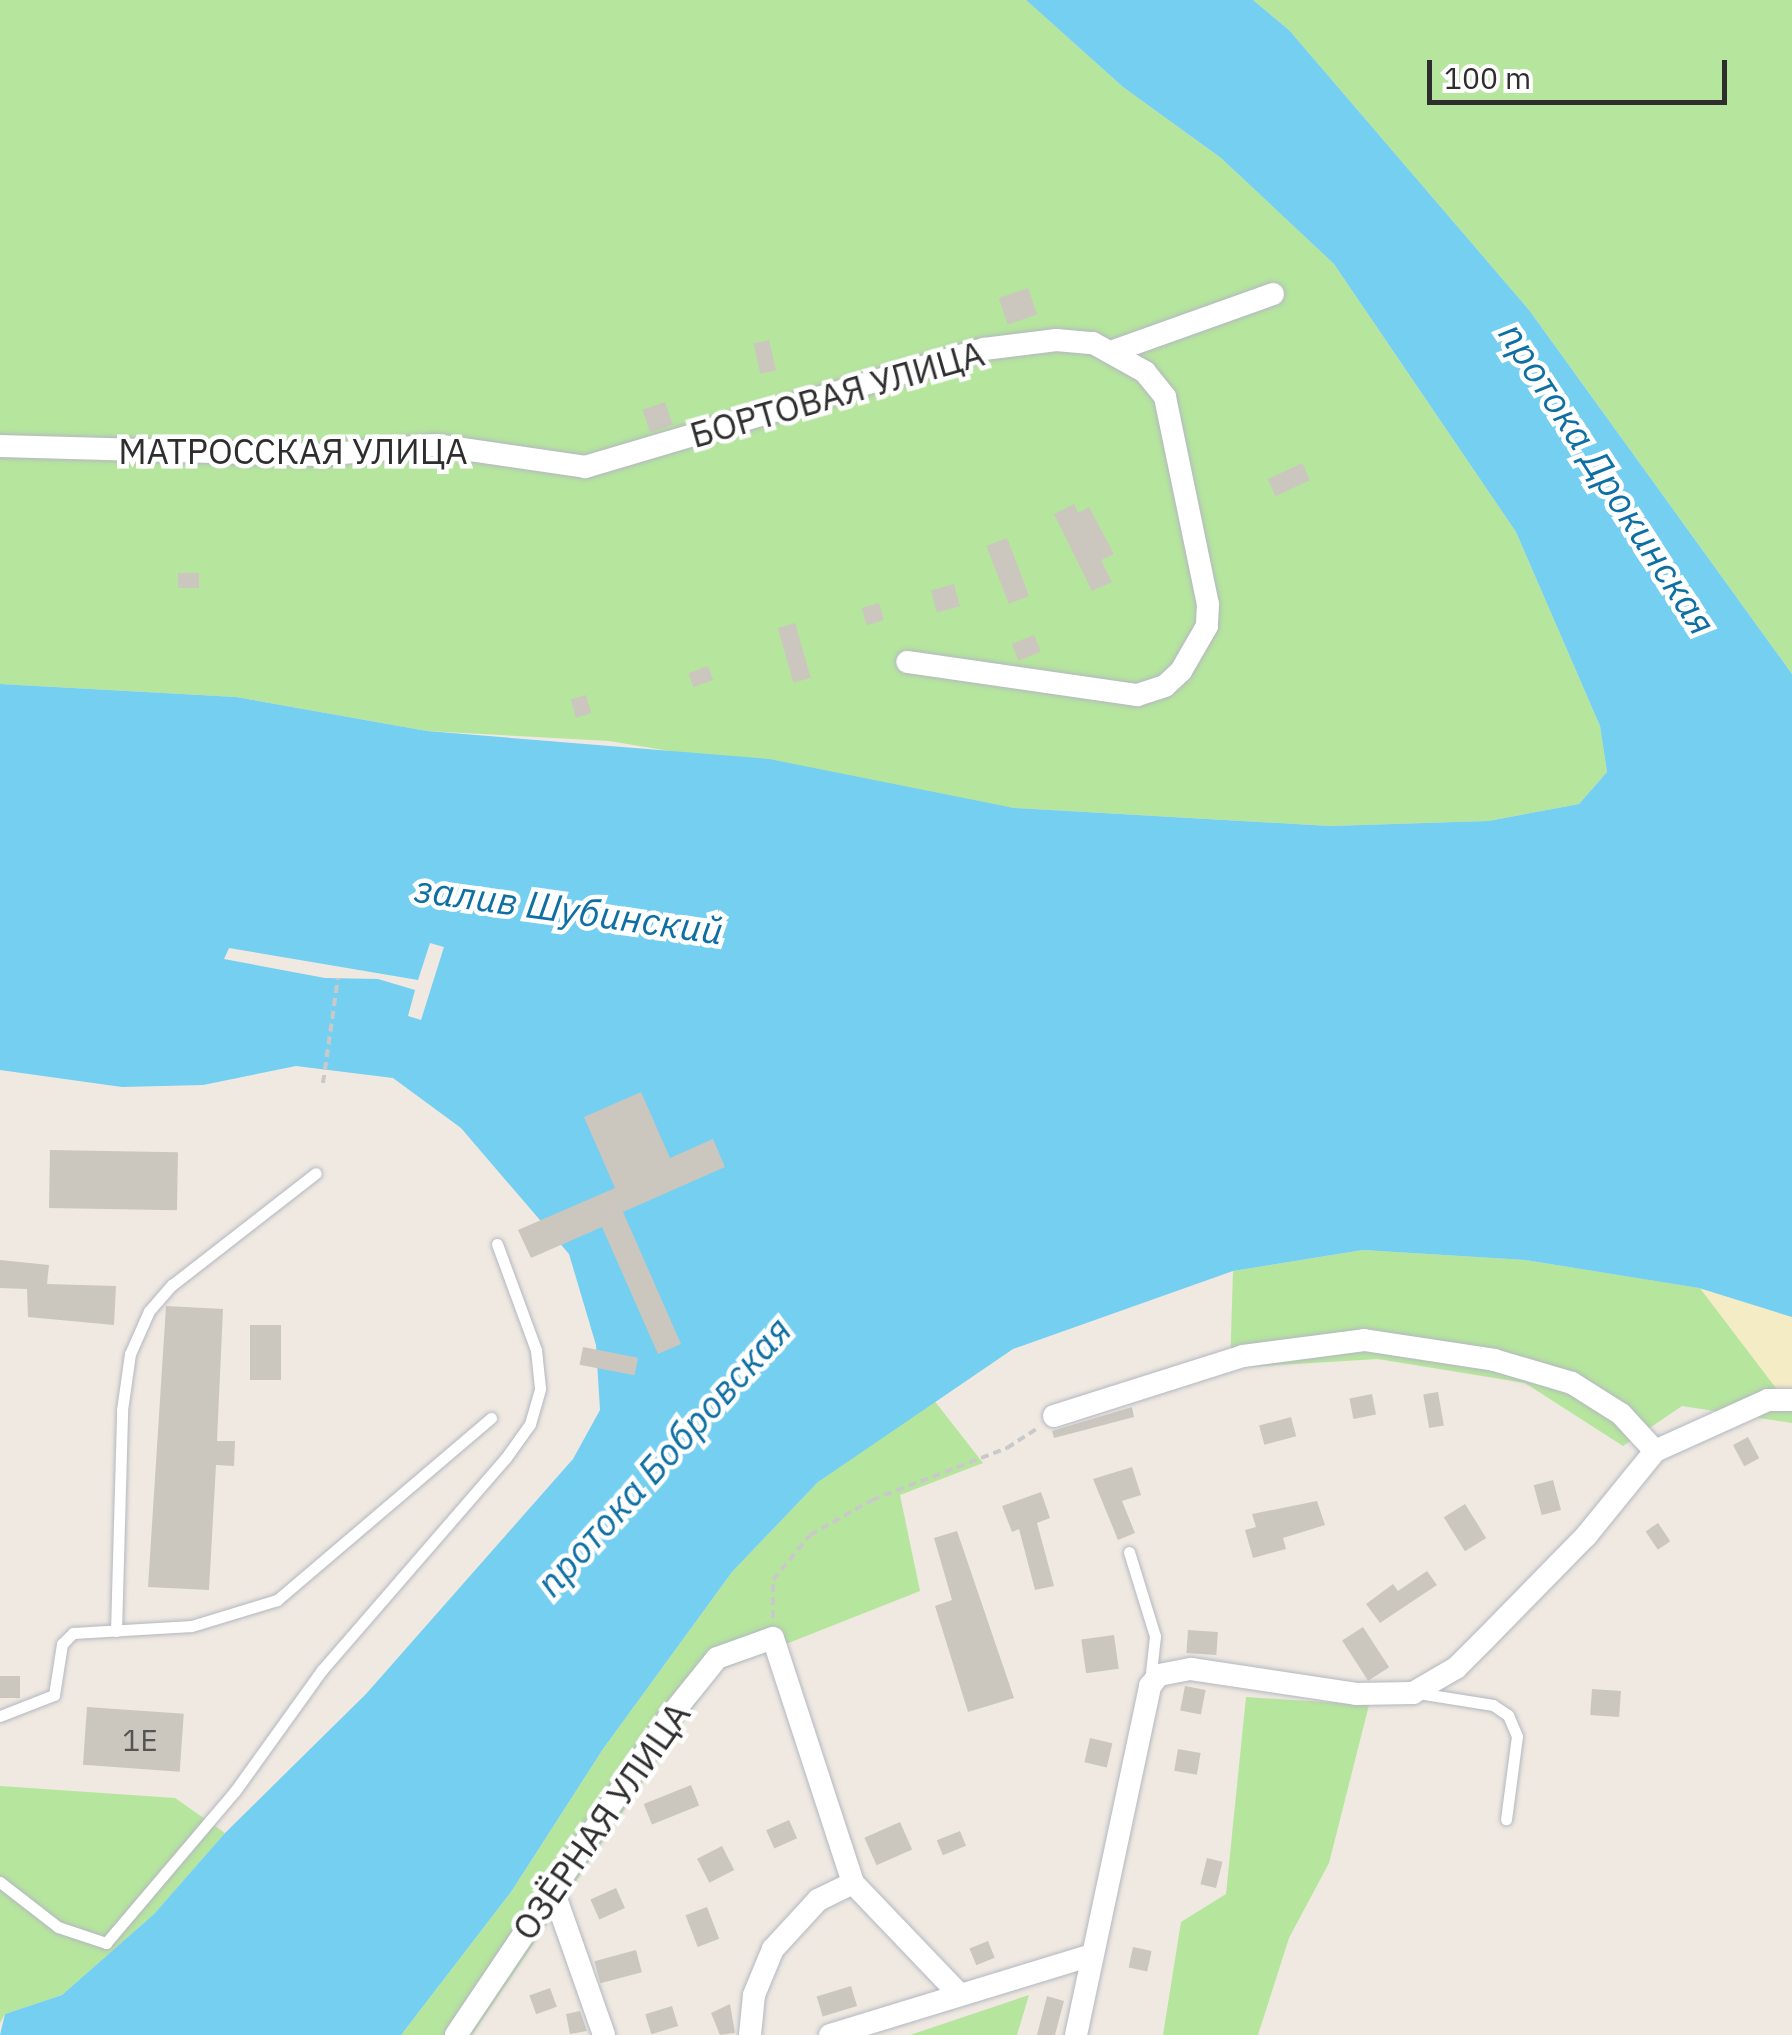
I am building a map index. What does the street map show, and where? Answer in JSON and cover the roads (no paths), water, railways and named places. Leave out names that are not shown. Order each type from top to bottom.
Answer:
[{"type":"street","name":"БОРТОВАЯ УЛИЦА","points":[[585,467],[984,350],[1056,340],[1102,348],[1273,294]]},
{"type":"street","points":[[907,662],[1137,695],[1164,686],[1195,652],[1208,604],[1165,397],[1145,372],[1102,348]]},
{"type":"street","name":"МАТРОССКАЯ УЛИЦА","points":[[0,446],[319,455],[434,445],[585,467]]},
{"type":"street","points":[[1054,1416],[1243,1356],[1364,1340],[1494,1360],[1572,1383],[1622,1414],[1655,1451]]},
{"type":"street","points":[[1076,2035],[1150,1686],[1182,1668],[1356,1694],[1414,1693],[1456,1668],[1484,1640],[1586,1536],[1655,1451],[1768,1400],[1792,1400]]},
{"type":"street","name":"ОЗЁРНАЯ УЛИЦА","points":[[456,2035],[717,1658],[772,1638],[853,1883]]},
{"type":"street","points":[[750,2035],[754,1995],[772,1949],[818,1900],[853,1883],[957,1992]]},
{"type":"street","points":[[554,1890],[604,2035]]},
{"type":"street","points":[[830,2035],[957,1992],[1091,1955]]},
{"type":"lane","points":[[116,1631],[122,1410],[130,1354],[149,1311],[172,1285],[316,1173]]},
{"type":"lane","points":[[0,1882],[58,1927],[106,1943],[235,1791],[322,1670],[504,1459],[530,1424],[540,1388],[536,1350],[496,1244]]},
{"type":"lane","points":[[0,1716],[54,1695],[62,1644],[73,1633],[192,1626],[277,1600],[491,1418]]},
{"type":"lane","points":[[1129,1552],[1154,1636],[1150,1686]]},
{"type":"lane","points":[[1414,1693],[1494,1705],[1508,1714],[1516,1736],[1506,1819]]},
{"type":"water","points":[[1026,0],[1253,0],[1289,30],[1529,310],[1792,674],[1792,1317],[1699,1288],[1525,1260],[1363,1250],[1233,1271],[1013,1349],[818,1482],[732,1572],[603,1749],[511,1892],[401,2035],[0,2035],[5,2014],[62,1995],[154,1914],[225,1833],[366,1694],[573,1459],[600,1410],[596,1345],[569,1254],[461,1128],[393,1078],[296,1066],[203,1085],[122,1087],[0,1070],[0,684],[236,697],[427,731],[769,759],[1014,808],[1330,826],[1488,821],[1579,804],[1607,772],[1600,726],[1516,532],[1334,264],[1221,158],[1123,87]]},
{"type":"water label","name":"протока Дрокинская","points":[[1608,478]]},
{"type":"water label","name":"залив Шубинский","points":[[569,909]]},
{"type":"water label","name":"протока Бобровская","points":[[663,1456]]}]
